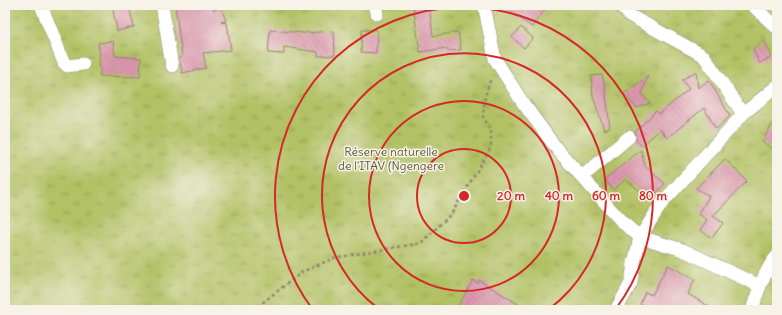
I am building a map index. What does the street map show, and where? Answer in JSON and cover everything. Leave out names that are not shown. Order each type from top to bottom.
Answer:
[{"type":"street","points":[[41,5],[64,63],[67,66],[83,64]]},
{"type":"street","points":[[162,5],[172,66]]},
{"type":"street","points":[[484,5],[495,59],[523,103],[557,149],[583,176],[622,222],[640,237],[683,250],[760,286]]},
{"type":"street","points":[[620,5],[629,15],[704,56],[743,114]]},
{"type":"street","points":[[752,5],[777,28]]},
{"type":"street","points":[[616,310],[631,283],[640,237],[662,203],[743,114],[777,86]]},
{"type":"street","points":[[583,176],[628,137]]},
{"type":"street","points":[[752,310],[760,286],[775,260]]},
{"type":"path","points":[[253,310],[302,272],[334,258],[421,243],[452,213],[491,147],[491,130],[483,117],[485,96],[495,59]]},
{"type":"green space","name":"Réserve naturelle de l'ITAV (Ngengere","points":[[5,5],[777,5],[777,310],[5,310]]},
{"type":"building","points":[[175,5],[212,5],[214,10],[221,7],[226,21],[221,22],[227,23],[231,50],[203,53],[206,68],[182,73],[179,58],[182,57]]},
{"type":"building","points":[[413,5],[429,5],[433,36],[458,32],[461,50],[448,51],[447,48],[420,52]]},
{"type":"building","points":[[500,5],[548,5],[532,27]]},
{"type":"building","points":[[129,6],[134,27],[117,31],[113,10]]},
{"type":"building","points":[[521,27],[533,38],[524,48],[512,37]]},
{"type":"building","points":[[270,30],[304,33],[334,31],[335,55],[318,56],[318,52],[284,47],[284,54],[268,53]]},
{"type":"building","points":[[362,30],[377,30],[376,53],[361,52]]},
{"type":"building","points":[[764,40],[772,57],[759,63],[753,49]]},
{"type":"building","points":[[113,41],[115,56],[141,58],[140,77],[100,76],[100,54],[98,43]]},
{"type":"building","points":[[696,71],[698,88],[709,80],[730,116],[716,129],[704,108],[667,138],[660,129],[642,146],[636,140],[635,132],[656,111],[659,114],[689,89],[682,80]]},
{"type":"building","points":[[602,75],[605,86],[610,128],[604,130],[593,96],[591,76]]},
{"type":"building","points":[[648,76],[642,93],[650,103],[636,108],[624,94]]},
{"type":"building","points":[[777,116],[777,151],[762,142]]},
{"type":"building","points":[[641,150],[645,166],[665,184],[650,200],[626,179],[613,190],[605,179]]},
{"type":"building","points":[[725,159],[747,181],[713,216],[723,223],[712,238],[700,230],[707,220],[699,214],[709,196],[696,188]]},
{"type":"building","points":[[668,265],[695,279],[688,294],[715,310],[654,310],[640,304],[645,292],[652,295]]},
{"type":"building","points":[[473,280],[478,283],[479,280],[528,310],[456,310]]}]
